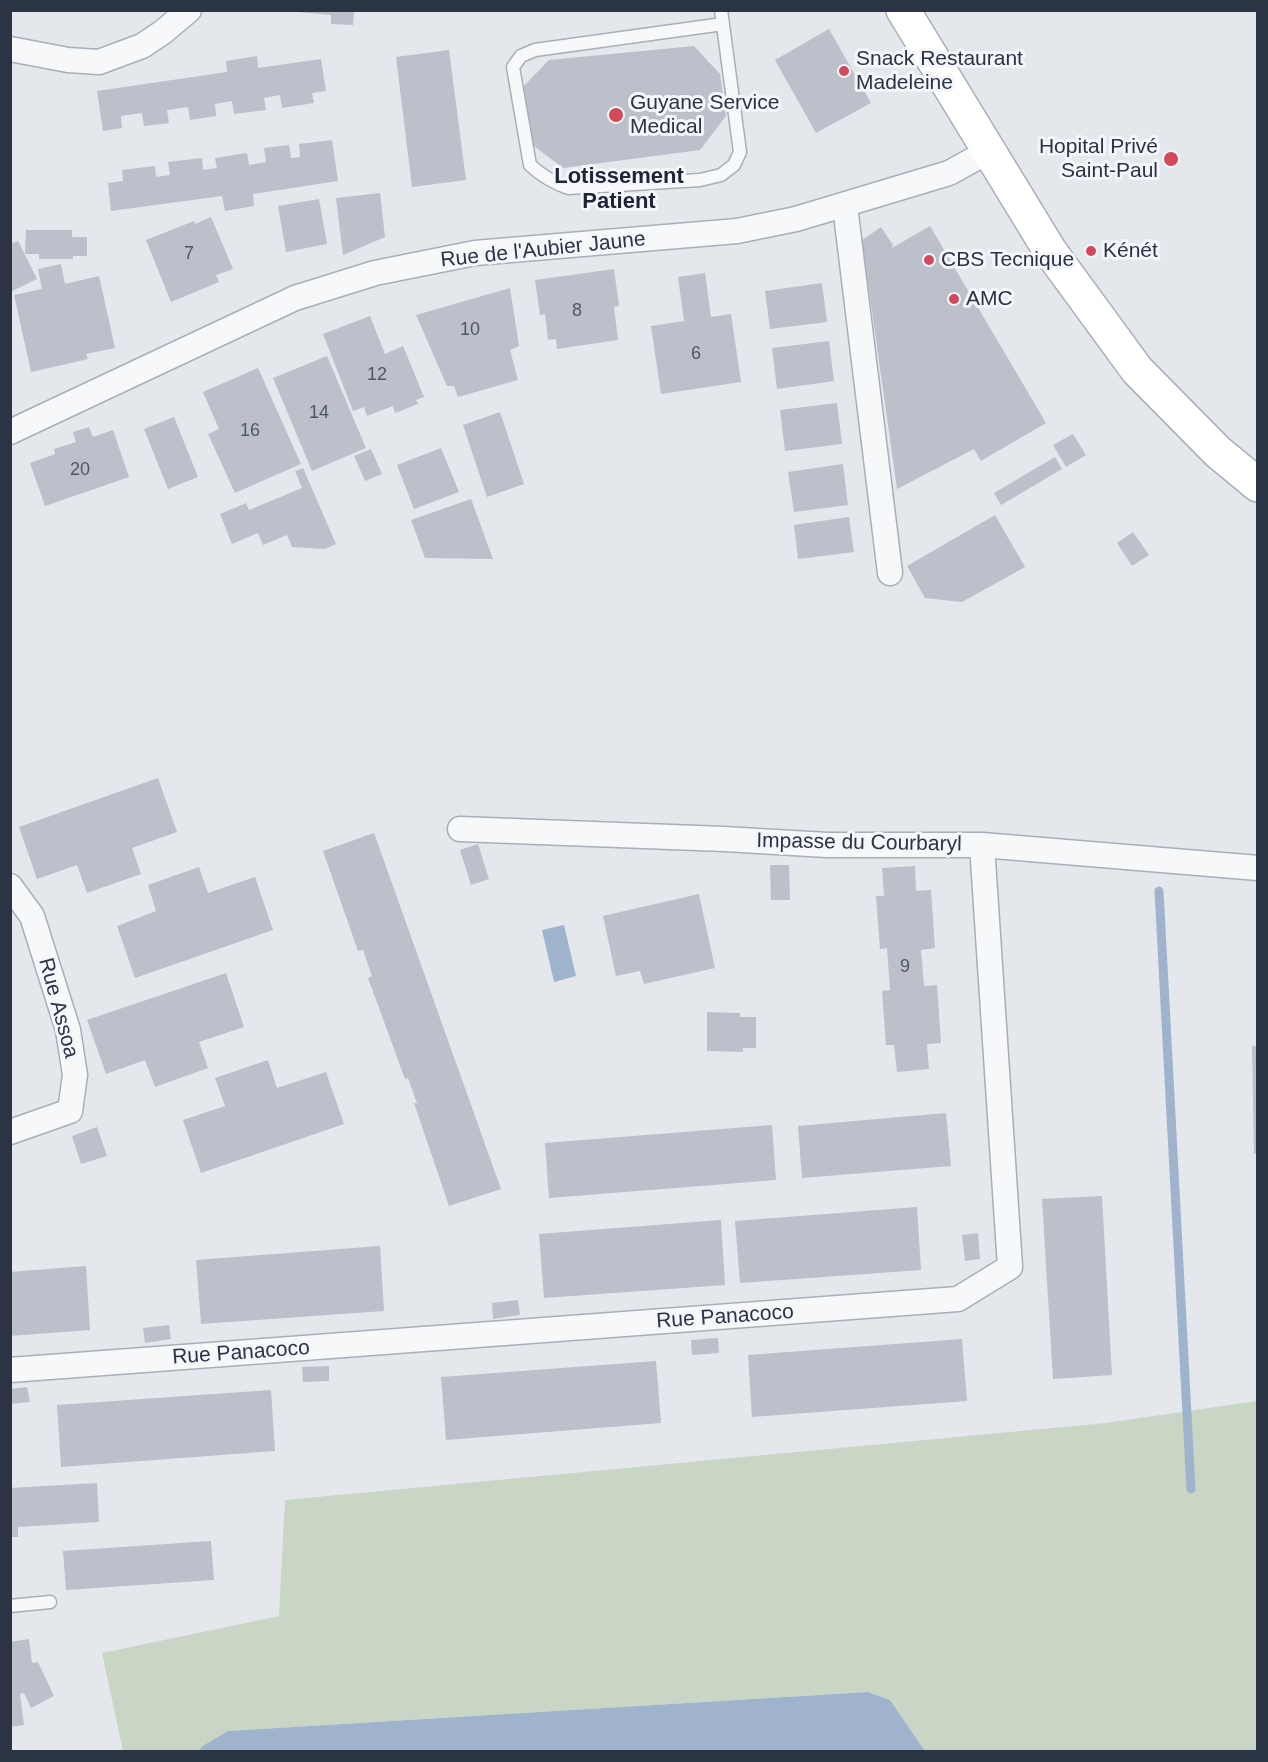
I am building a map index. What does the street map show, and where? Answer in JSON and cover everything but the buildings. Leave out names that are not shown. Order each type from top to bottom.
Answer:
[{"type":"main road","points":[[903,10],[1050,251],[1137,370],[1218,452],[1257,485]]},
{"type":"street","points":[[10,49],[68,60],[99,62],[142,46],[189,10]]},
{"type":"street","name":"Rue de l'Aubier Jaune","points":[[10,432],[295,298],[375,273],[475,254],[737,231],[844,206],[949,173],[989,151]]},
{"type":"street","points":[[844,206],[890,573]]},
{"type":"street","name":"Impasse du Courbaryl","points":[[460,829],[827,845],[982,845],[1257,868]]},
{"type":"street","name":"Rue Panacoco","points":[[10,1370],[958,1299],[1010,1267],[982,845]]},
{"type":"street","name":"Rue Assoa","points":[[10,886],[32,916],[68,1030],[75,1075],[70,1111],[10,1132]]},
{"type":"lane","points":[[722,10],[740,152],[734,165],[721,175],[700,180],[569,188],[556,184],[530,165],[513,67],[521,56],[535,50],[723,24]]},
{"type":"lane","points":[[10,1606],[50,1602]]},
{"type":"green space","points":[[1257,1401],[1257,1751],[925,1751],[890,1700],[868,1692],[228,1731],[202,1747],[200,1751],[123,1751],[102,1653],[279,1616],[285,1500],[1106,1423]]},
{"type":"water","points":[[564,925],[576,976],[554,982],[542,930]]},
{"type":"water","points":[[868,1692],[890,1700],[925,1751],[200,1751],[201,1747],[228,1731]]},
{"type":"waterway","points":[[1159,891],[1191,1489]]},
{"type":"place","name":"Snack Restaurant Madeleine","points":[[844,71]]},
{"type":"place","name":"Guyane Service Medical","points":[[616,115]]},
{"type":"place","name":"Hopital Privé Saint-Paul","points":[[1171,159]]},
{"type":"place","name":"Kénét","points":[[1091,251]]},
{"type":"place","name":"CBS Tecnique","points":[[929,260]]},
{"type":"place","name":"AMC","points":[[954,299]]},
{"type":"district","name":"Lotissement Patient","points":[[619,190]]}]
